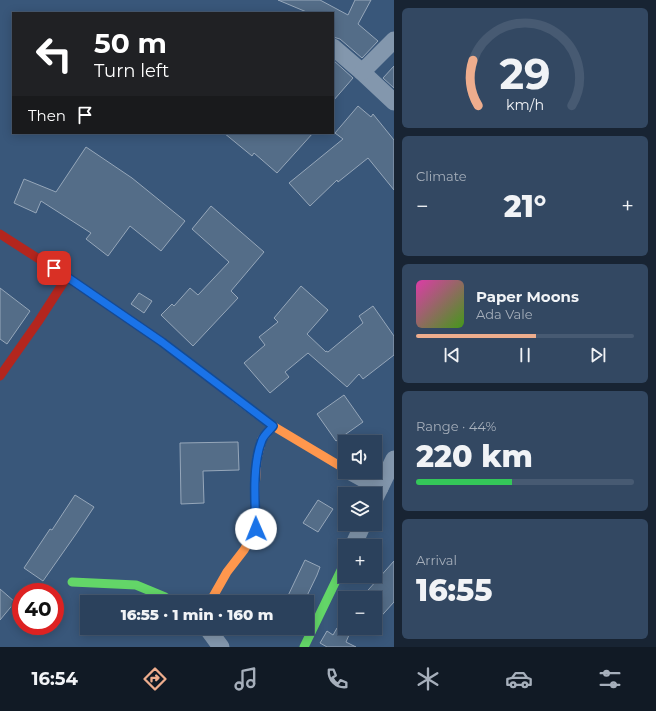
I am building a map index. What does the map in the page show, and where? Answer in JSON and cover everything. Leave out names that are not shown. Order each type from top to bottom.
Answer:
[{"type":"street","points":[[362,72],[394,40]]},
{"type":"street","points":[[334,48],[394,102]]},
{"type":"street","points":[[0,234],[68,277],[162,342],[273,426],[338,465]]},
{"type":"street","points":[[0,376],[68,277]]},
{"type":"street","points":[[214,595],[227,572],[244,550],[256,529],[255,489],[257,459],[262,439],[273,426]]},
{"type":"street","points":[[380,487],[394,459]]},
{"type":"street","points":[[360,479],[370,487]]},
{"type":"street","points":[[304,647],[338,577]]},
{"type":"street","points":[[72,582],[136,585],[159,595]]},
{"type":"street","points":[[212,635],[221,647]]},
{"type":"building","points":[[278,0],[320,0],[348,15],[355,0],[371,0],[358,24],[378,41],[362,58],[340,39],[334,37],[334,12],[307,12]]},
{"type":"building","points":[[334,61],[353,78],[334,100]]},
{"type":"building","points":[[394,66],[394,88],[383,78]]},
{"type":"building","points":[[358,106],[371,117],[373,114],[394,140],[394,190],[368,158],[338,182],[337,180],[310,206],[289,183],[343,139],[335,133]]},
{"type":"building","points":[[225,134],[312,134],[277,173],[254,153],[252,156]]},
{"type":"building","points":[[86,147],[132,178],[185,221],[161,251],[130,226],[108,256],[86,239],[91,233],[41,201],[36,213],[14,203],[24,179],[56,192]]},
{"type":"building","points":[[211,206],[264,252],[231,291],[238,298],[193,346],[161,315],[172,304],[174,306],[190,288],[198,295],[229,262],[192,229]]},
{"type":"building","points":[[301,286],[328,310],[307,334],[326,352],[328,352],[363,323],[359,316],[373,306],[394,336],[394,355],[363,379],[359,374],[347,387],[308,353],[285,372],[289,377],[270,393],[244,363],[265,345],[259,337],[278,322],[274,318]]},
{"type":"building","points":[[0,288],[30,311],[7,344],[0,339]]},
{"type":"building","points":[[139,293],[152,301],[144,313],[131,304]]},
{"type":"building","points":[[344,395],[363,422],[345,435],[338,435],[338,440],[336,441],[317,414]]},
{"type":"building","points":[[238,442],[239,470],[203,471],[204,503],[181,504],[180,443]]},
{"type":"building","points":[[75,495],[94,507],[43,581],[24,568]]},
{"type":"building","points":[[318,500],[333,509],[318,532],[303,523]]},
{"type":"building","points":[[305,560],[320,567],[307,595],[288,595]]},
{"type":"building","points":[[394,561],[394,602],[382,615],[382,591],[367,591],[374,583],[382,583],[382,574]]},
{"type":"building","points":[[0,589],[12,599],[12,606],[0,620]]},
{"type":"building","points":[[337,628],[338,635],[349,635],[346,642],[356,647],[327,647],[320,643],[327,631],[333,635]]},
{"type":"traffic: fast","points":[[304,647],[338,577]]},
{"type":"traffic: fast","points":[[72,582],[136,585],[160,595]]},
{"type":"traffic: slow","points":[[234,397],[273,426],[338,465]]},
{"type":"traffic: slow","points":[[214,595],[227,572],[244,550],[256,529],[255,489],[257,459],[262,439],[273,426]]},
{"type":"traffic: jam","points":[[0,234],[67,277],[162,342],[234,397]]},
{"type":"traffic: jam","points":[[0,376],[38,322],[67,277]]},
{"type":"route","points":[[54,268],[162,342],[273,426],[262,439],[257,459],[255,489],[256,529]]}]
